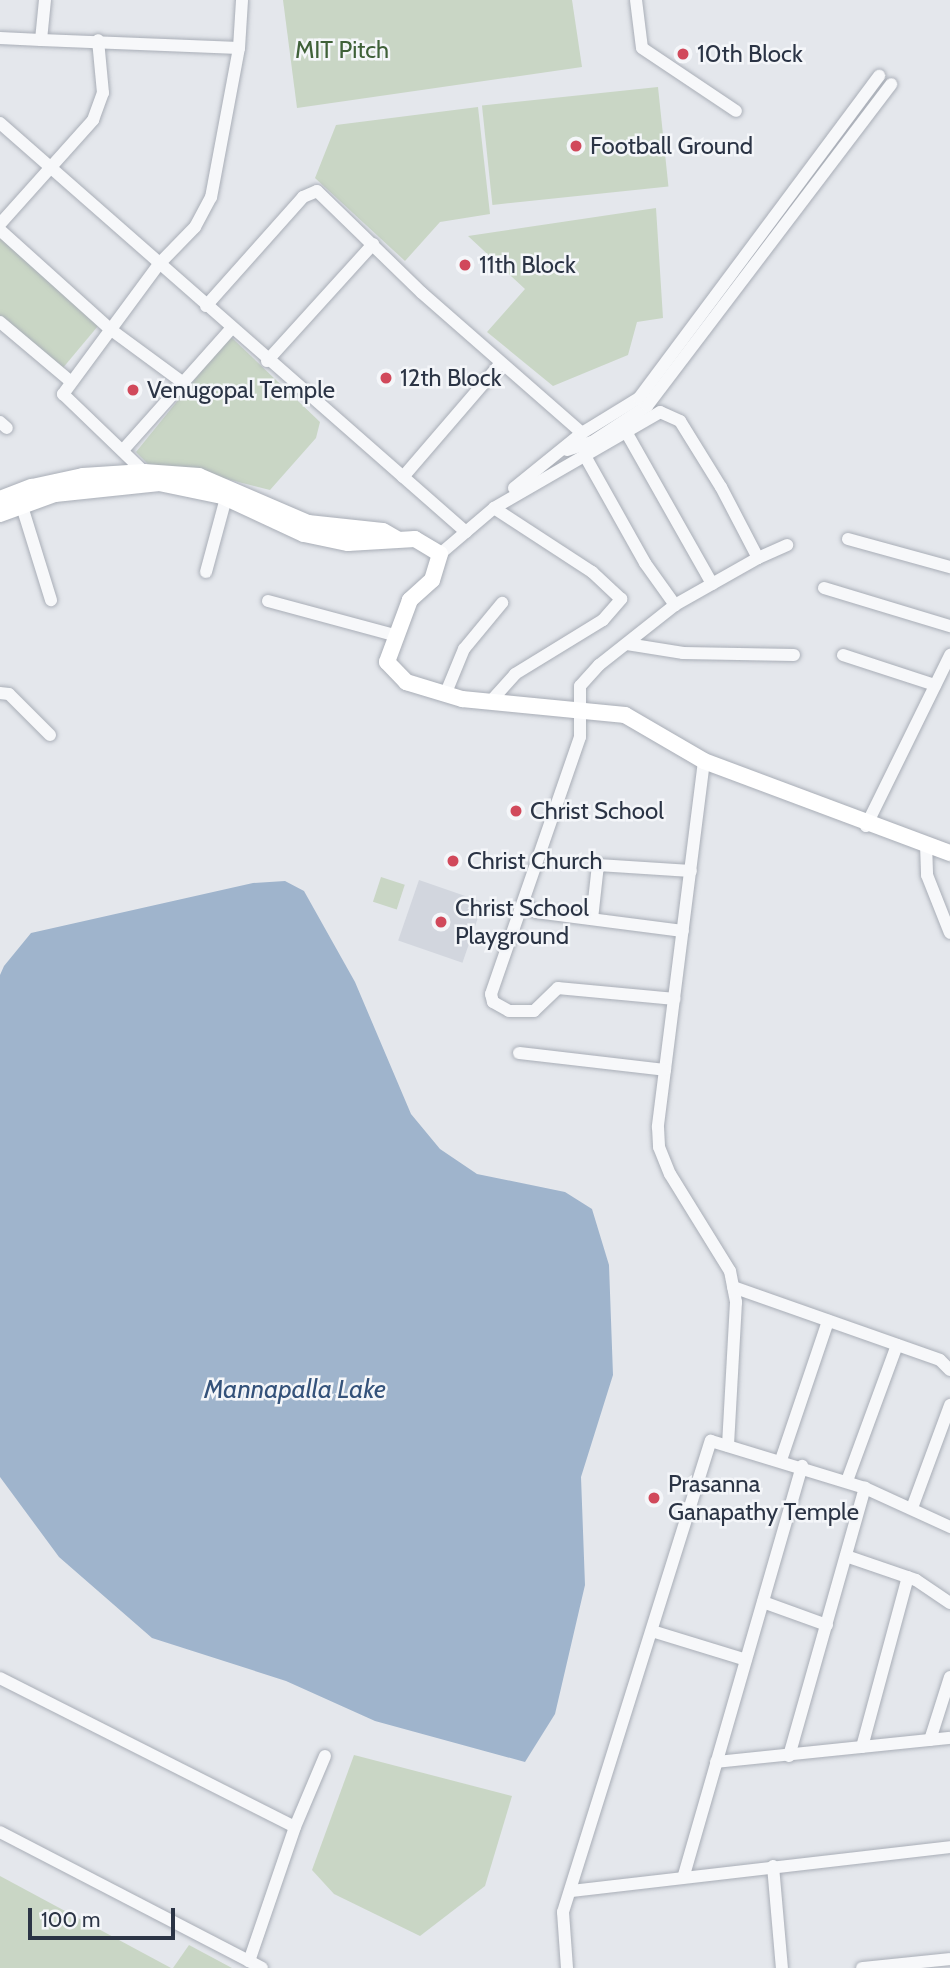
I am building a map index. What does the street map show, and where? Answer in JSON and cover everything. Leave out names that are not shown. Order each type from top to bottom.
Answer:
[{"type":"main road","points":[[0,514],[20,498],[58,480],[144,472],[220,481],[308,523],[383,531],[397,539]]},
{"type":"main road","points":[[0,499],[159,483],[226,498],[304,534],[348,543],[382,544],[397,539],[415,539],[440,554],[432,580],[410,600],[394,635],[387,662],[406,682],[445,695],[625,715],[704,761],[866,825],[950,853]]},
{"type":"street","points":[[41,40],[45,0]]},
{"type":"street","points":[[144,472],[124,449],[63,394],[159,264],[195,227],[211,197],[239,48],[242,0]]},
{"type":"street","points":[[636,0],[642,48],[736,111]]},
{"type":"street","points":[[0,38],[239,48]]},
{"type":"street","points":[[98,40],[103,93],[93,120],[0,227],[110,329],[185,384]]},
{"type":"street","points":[[440,554],[463,530],[565,451],[582,433],[639,398],[879,76]]},
{"type":"street","points":[[565,451],[592,442],[647,406],[891,83]]},
{"type":"street","points":[[0,123],[463,530]]},
{"type":"street","points":[[206,306],[303,197],[317,191],[501,363],[582,433]]},
{"type":"street","points":[[267,360],[373,244]]},
{"type":"street","points":[[0,322],[70,381]]},
{"type":"street","points":[[124,449],[232,329]]},
{"type":"street","points":[[402,477],[501,363]]},
{"type":"street","points":[[463,530],[494,508],[660,412],[680,421],[758,558]]},
{"type":"street","points":[[625,430],[712,584]]},
{"type":"street","points":[[585,456],[645,563],[675,605]]},
{"type":"street","points":[[20,498],[51,600]]},
{"type":"street","points":[[206,572],[226,498]]},
{"type":"street","points":[[491,701],[515,674],[603,620],[621,599],[592,572],[494,508]]},
{"type":"street","points":[[848,539],[950,567]]},
{"type":"street","points":[[674,999],[558,988],[534,1012],[509,1011],[493,1002],[491,994],[580,737],[580,686],[675,605],[758,558],[787,545]]},
{"type":"street","points":[[824,588],[950,626]]},
{"type":"street","points":[[268,601],[394,635]]},
{"type":"street","points":[[445,695],[464,649],[502,603]]},
{"type":"street","points":[[627,644],[684,653],[794,655]]},
{"type":"street","points":[[843,655],[935,685]]},
{"type":"street","points":[[866,825],[950,655]]},
{"type":"street","points":[[0,693],[9,694],[50,735]]},
{"type":"street","points":[[704,761],[665,1070],[659,1147],[670,1174],[730,1271],[733,1287],[728,1446]]},
{"type":"street","points":[[926,844],[927,875],[950,933]]},
{"type":"street","points":[[592,919],[598,864],[691,871]]},
{"type":"street","points":[[523,904],[536,912],[683,931]]},
{"type":"street","points":[[519,1053],[665,1070]]},
{"type":"street","points":[[733,1287],[897,1345],[950,1368]]},
{"type":"street","points":[[780,1460],[828,1321]]},
{"type":"street","points":[[846,1481],[897,1345]]},
{"type":"street","points":[[912,1508],[950,1405]]},
{"type":"street","points":[[567,1968],[563,1912],[710,1441],[846,1481],[950,1527]]},
{"type":"street","points":[[684,1875],[802,1466]]},
{"type":"street","points":[[789,1756],[864,1488]]},
{"type":"street","points":[[846,1556],[908,1577],[950,1603]]},
{"type":"street","points":[[862,1748],[908,1577]]},
{"type":"street","points":[[762,1602],[827,1625]]},
{"type":"street","points":[[652,1631],[746,1661]]},
{"type":"street","points":[[930,1740],[950,1676]]},
{"type":"street","points":[[0,1678],[295,1827]]},
{"type":"street","points":[[716,1762],[950,1738]]},
{"type":"street","points":[[249,1961],[295,1827],[326,1756]]},
{"type":"street","points":[[0,1832],[262,1968]]},
{"type":"street","points":[[571,1891],[684,1875],[950,1847]]},
{"type":"street","points":[[773,1866],[782,1968]]},
{"type":"street","points":[[862,1968],[950,1959]]},
{"type":"shaded area","name":"Christ School Playground","points":[[419,880],[483,902],[462,963],[398,941]]},
{"type":"green space","name":"MIT Pitch","points":[[283,0],[572,0],[582,67],[297,108]]},
{"type":"green space","name":"Football Ground","points":[[658,87],[668,186],[492,205],[482,106]]},
{"type":"green space","points":[[478,107],[490,214],[440,222],[405,261],[315,178],[336,125]]},
{"type":"green space","points":[[656,208],[663,318],[637,322],[628,355],[553,386],[487,332],[525,289],[468,236]]},
{"type":"green space","points":[[0,236],[98,326],[62,369],[0,317]]},
{"type":"green space","points":[[230,336],[320,422],[316,438],[270,490],[192,470],[149,465],[136,452]]},
{"type":"green space","points":[[381,877],[405,885],[397,909],[373,902]]},
{"type":"green space","points":[[354,1755],[512,1796],[485,1886],[420,1936],[334,1894],[312,1870]]},
{"type":"green space","points":[[0,1876],[171,1968],[0,1968]]},
{"type":"green space","points":[[189,1945],[232,1968],[173,1968]]},
{"type":"water","name":"Mannapalla Lake","points":[[285,881],[304,891],[355,982],[411,1114],[440,1149],[477,1174],[565,1192],[592,1209],[609,1265],[613,1375],[581,1477],[585,1585],[555,1714],[525,1762],[375,1721],[286,1681],[152,1638],[59,1557],[0,1477],[0,975],[4,966],[31,933],[253,883]]},
{"type":"place","name":"10th Block","points":[[683,54]]},
{"type":"place","name":"Football Ground","points":[[576,146]]},
{"type":"place","name":"11th Block","points":[[465,265]]},
{"type":"place","name":"12th Block","points":[[386,378]]},
{"type":"place","name":"Venugopal Temple","points":[[133,390]]},
{"type":"place","name":"Christ School","points":[[516,811]]},
{"type":"place","name":"Christ Church","points":[[453,861]]},
{"type":"place","name":"Christ School Playground","points":[[441,922]]},
{"type":"place","name":"Prasanna Ganapathy Temple","points":[[654,1498]]}]
